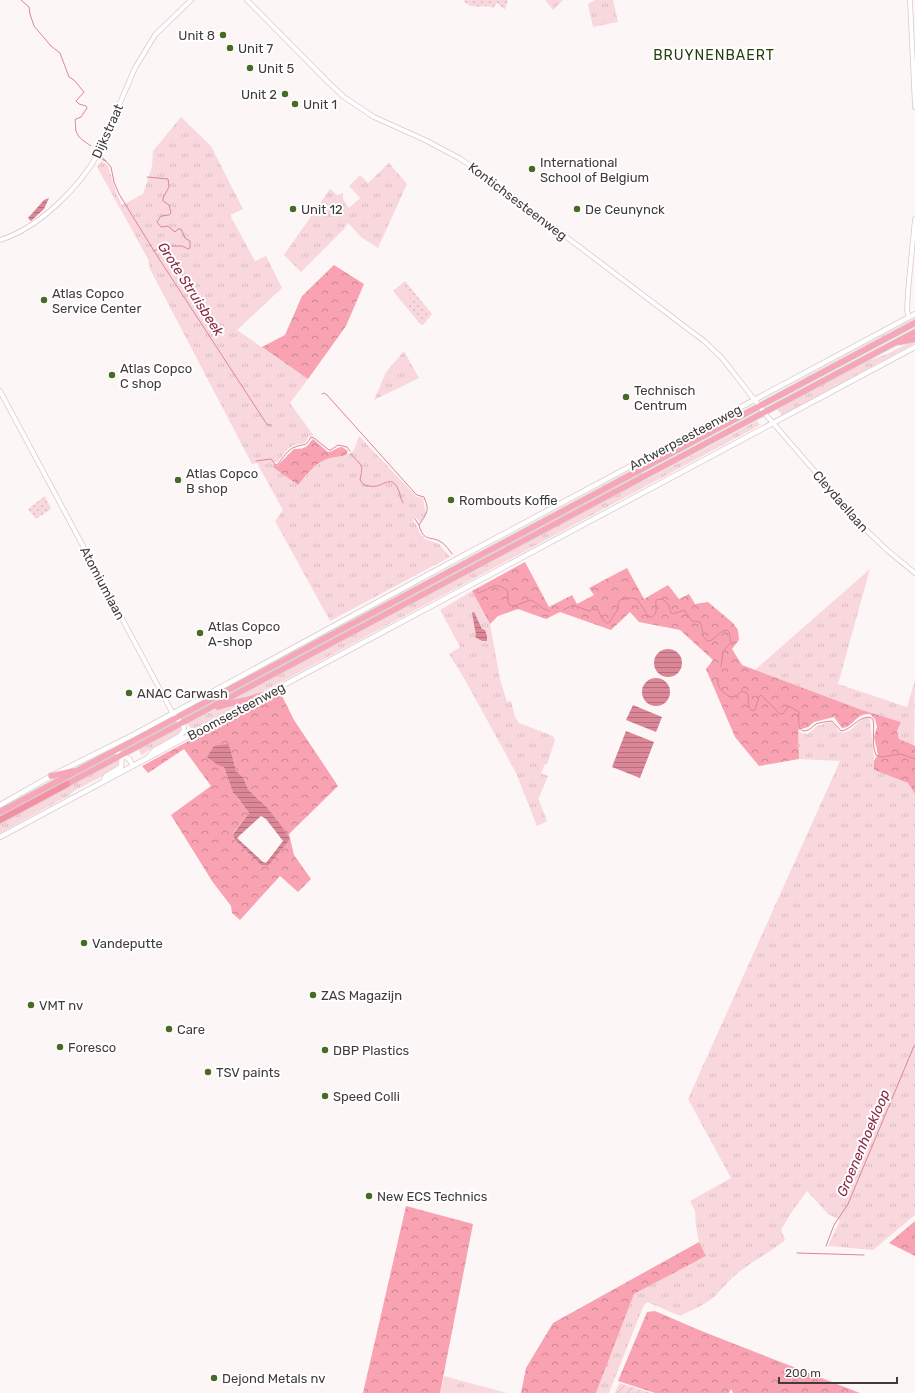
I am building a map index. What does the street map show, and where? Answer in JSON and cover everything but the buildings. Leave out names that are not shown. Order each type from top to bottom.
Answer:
[{"type":"highway","points":[[0,812],[915,323]]},
{"type":"highway","points":[[0,820],[915,332]]},
{"type":"highway","points":[[894,343],[915,339]]},
{"type":"highway","points":[[690,434],[718,428]]},
{"type":"highway","points":[[212,707],[216,708],[260,695],[266,695]]},
{"type":"highway","points":[[51,776],[70,771],[78,771]]},
{"type":"main road","name":"Antwerpsesteenweg","points":[[172,712],[915,314]]},
{"type":"main road","points":[[773,424],[915,347]]},
{"type":"main road","name":"Boomsesteenweg","points":[[0,837],[773,424]]},
{"type":"main road","points":[[0,805],[51,776],[133,735],[172,712]]},
{"type":"main road","name":"Atomiumlaan","points":[[172,712],[182,723]]},
{"type":"main road","points":[[146,759],[155,750],[180,736],[184,729],[182,723]]},
{"type":"main road","points":[[115,750],[129,759],[133,766]]},
{"type":"main road","points":[[102,783],[106,776],[121,767],[122,755]]},
{"type":"street","name":"Dijkstraat","points":[[0,240],[22,231],[32,224],[62,200],[78,182],[99,152],[135,68],[155,35],[191,0]]},
{"type":"street","name":"Kontichsesteenweg","points":[[248,0],[344,97],[374,117],[425,140],[459,158],[479,171],[704,341],[722,358],[773,424]]},
{"type":"street","points":[[910,0],[915,107]]},
{"type":"street","points":[[909,317],[907,311],[908,291],[915,219]]},
{"type":"street","name":"Atomiumlaan","points":[[0,390],[172,712]]},
{"type":"street","name":"Cleydaellaan","points":[[773,424],[862,526],[887,550],[915,573]]},
{"type":"green space","points":[[463,0],[508,0],[505,10],[497,3],[493,8],[485,6],[470,6]]},
{"type":"green space","points":[[545,0],[563,0],[553,10]]},
{"type":"green space","points":[[595,0],[613,0],[618,22],[593,27],[588,4]]},
{"type":"green space","points":[[181,117],[211,146],[243,209],[230,215],[255,261],[266,256],[282,288],[237,330],[308,379],[290,403],[314,436],[309,436],[303,444],[294,445],[289,448],[278,462],[274,462],[274,468],[298,485],[319,463],[330,458],[347,455],[353,451],[359,436],[417,497],[423,498],[426,514],[420,522],[416,518],[413,520],[419,532],[425,539],[439,544],[450,557],[330,621],[275,521],[283,510],[257,463],[252,464],[150,269],[148,259],[97,167],[102,161],[108,166],[117,195],[122,205],[143,194],[152,167],[153,151]]},
{"type":"green space","points":[[389,163],[407,184],[378,248],[362,238],[348,223],[345,228],[301,272],[284,255],[330,189],[337,195],[343,193],[343,199],[349,208],[360,198],[349,186],[360,175],[368,183]]},
{"type":"green space","points":[[334,265],[364,284],[346,326],[308,379],[262,347],[285,335],[302,296]]},
{"type":"green space","points":[[405,281],[432,314],[423,325],[421,325],[393,291]]},
{"type":"green space","points":[[401,286],[413,302],[407,306],[395,291]]},
{"type":"green space","points":[[915,318],[915,320],[768,397]]},
{"type":"green space","points":[[914,341],[915,343],[782,415],[777,409],[869,360],[875,359]]},
{"type":"green space","points":[[404,351],[419,378],[374,400],[386,372]]},
{"type":"green space","points":[[757,421],[760,425],[257,695],[227,703],[229,700],[639,481],[641,482],[651,477]]},
{"type":"green space","points":[[700,433],[705,433],[180,713],[180,712]]},
{"type":"green space","points":[[313,439],[328,452],[342,447],[348,451],[346,455],[327,459],[319,463],[298,485],[274,468],[274,464],[277,466],[294,449],[306,447]]},
{"type":"green space","points":[[642,471],[643,474],[246,686],[245,683]]},
{"type":"green space","points":[[45,496],[51,509],[36,519],[28,509]]},
{"type":"green space","points":[[525,562],[549,607],[572,595],[577,604],[594,595],[589,588],[627,568],[644,599],[668,585],[679,599],[689,594],[695,604],[708,602],[733,623],[738,630],[739,640],[732,649],[742,665],[862,710],[901,722],[897,731],[899,739],[915,746],[915,794],[908,783],[874,770],[874,761],[878,754],[874,737],[877,727],[875,719],[870,714],[861,716],[846,727],[842,728],[834,717],[814,722],[808,727],[798,730],[799,759],[759,766],[735,737],[706,669],[713,660],[680,630],[639,622],[630,612],[611,630],[560,612],[546,619],[518,609],[498,616],[490,624],[472,591]]},
{"type":"green space","points":[[870,569],[838,684],[907,707],[915,680],[914,746],[899,739],[897,731],[901,722],[862,710],[755,670]]},
{"type":"green space","points":[[472,591],[490,624],[500,679],[507,702],[511,701],[515,717],[519,723],[553,736],[555,740],[547,765],[545,764],[541,773],[548,776],[539,798],[537,795],[547,821],[537,826],[516,773],[449,654],[460,647],[440,610]]},
{"type":"green space","points":[[280,692],[294,720],[338,786],[289,834],[294,855],[311,879],[298,892],[280,876],[240,920],[232,913],[231,906],[212,881],[171,815],[211,786],[184,749],[148,773],[142,766]],"holes":[[[231,751],[236,771],[243,777],[248,789],[265,805],[289,839],[268,866],[261,865],[235,840],[233,833],[249,813],[233,793],[224,767]]]},
{"type":"green space","points":[[249,701],[192,730],[187,723],[225,705]]},
{"type":"green space","points":[[868,717],[870,719],[874,770],[908,783],[915,794],[915,1215],[873,1250],[828,1246],[840,1220],[828,1214],[807,1191],[781,1230],[785,1240],[739,1272],[707,1302],[680,1316],[647,1302],[643,1307],[609,1393],[596,1393],[634,1294],[706,1256],[699,1242],[695,1211],[690,1201],[731,1178],[688,1099],[840,761],[799,759],[798,730],[801,733],[808,734],[817,726],[831,722],[835,725],[839,732],[844,732],[848,731],[860,721]]},
{"type":"green space","points":[[170,723],[172,726],[136,744],[135,742]]},
{"type":"green space","points":[[181,726],[181,730],[177,735],[146,752],[142,756],[138,749]]},
{"type":"green space","points":[[108,757],[108,760],[0,817],[0,814]]},
{"type":"green space","points":[[118,760],[119,764],[116,769],[0,833],[0,823]]},
{"type":"green space","points":[[50,781],[51,782],[0,810],[0,808]]},
{"type":"green space","points":[[406,1206],[473,1224],[440,1393],[363,1393]]},
{"type":"green space","points":[[915,1221],[915,1256],[889,1243]]},
{"type":"green space","points":[[699,1242],[706,1256],[634,1294],[596,1393],[521,1393],[526,1368],[553,1323]]},
{"type":"green space","points":[[655,1311],[699,1330],[860,1393],[733,1393],[731,1389],[729,1393],[655,1393],[618,1381],[647,1312]]},
{"type":"green space","points":[[444,1376],[507,1393],[440,1393]]},
{"type":"green space","points":[[619,1383],[652,1393],[615,1393]]},
{"type":"shaded area","points":[[49,198],[44,209],[31,221],[28,218],[44,200]]},
{"type":"shaded area","points":[[474,612],[482,629],[485,630],[487,641],[482,641],[475,637],[476,635],[472,613]]},
{"type":"shaded area","points":[[668,649],[678,653],[682,663],[678,673],[668,677],[658,673],[654,663],[658,653]]},
{"type":"shaded area","points":[[656,678],[666,682],[670,692],[666,702],[656,706],[646,702],[642,692],[646,682]]},
{"type":"shaded area","points":[[633,705],[662,717],[656,732],[626,720]]},
{"type":"shaded area","points":[[626,731],[654,742],[640,778],[612,767]]},
{"type":"shaded area","points":[[228,744],[236,771],[243,777],[248,789],[265,805],[290,839],[268,866],[261,865],[235,840],[233,834],[249,813],[233,793],[224,767],[218,765],[207,757],[214,746]],"holes":[[[261,816],[266,819],[283,841],[266,863],[263,862],[237,838]]]},
{"type":"waterway","name":"Grote Struisbeek","points":[[21,0],[29,7],[34,26],[51,46],[60,53],[69,77],[74,80],[84,92],[76,101],[87,108],[81,117],[75,120],[76,130],[80,138],[91,146]]},
{"type":"waterway","name":"Grote Struisbeek","points":[[102,157],[111,167],[114,182],[119,194],[154,251],[266,423],[271,425]]},
{"type":"waterway","name":"Grote Struisbeek","points":[[101,159],[106,161]]},
{"type":"waterway","points":[[147,177],[168,179],[169,187],[163,201],[169,205],[171,213],[169,215],[161,216],[157,222],[161,227],[168,226],[175,232],[178,229],[181,229],[185,238],[190,241],[190,248],[188,249],[182,246],[172,246],[167,244],[154,251]]},
{"type":"waterway","name":"Grote Struisbeek","points":[[322,394],[324,393],[327,395],[414,492],[417,495],[424,497],[427,512],[419,525],[421,531],[428,538],[443,543],[452,554]]},
{"type":"waterway","points":[[256,461],[271,459],[276,465],[292,448],[306,444],[311,437],[329,450],[338,445],[347,447],[350,451]]},
{"type":"waterway","points":[[351,454],[362,467],[360,480],[364,485],[377,486],[388,482],[393,482],[398,489],[403,503]]},
{"type":"waterway","name":"Grote Struisbeek","points":[[415,519],[419,525]]},
{"type":"waterway","name":"Grote Struisbeek","points":[[474,590],[478,593],[493,586],[499,586],[508,591],[508,602],[510,605],[514,606],[530,600],[550,611]]},
{"type":"waterway","name":"Grote Struisbeek","points":[[563,610],[573,605],[589,611],[594,609],[598,610],[604,621],[609,623],[618,609],[618,603],[620,600],[630,598],[637,599],[648,616],[651,617],[656,612],[656,600],[661,599],[667,602],[671,613],[673,614],[684,610],[692,621],[700,622],[703,635],[708,641],[724,631],[727,630],[729,632],[731,642],[723,652],[721,667]]},
{"type":"waterway","name":"Grote Struisbeek","points":[[718,679],[718,685],[721,690],[730,697],[736,696],[742,691],[747,693],[749,707],[752,711],[755,710],[761,695],[780,714],[783,714],[789,706],[799,712],[799,725],[804,731],[809,730],[818,723],[832,721],[841,731],[849,728],[861,719],[869,717],[873,719],[874,746],[876,755],[881,757],[901,754],[915,759]]},
{"type":"waterway","name":"Groenenhoekloop","points":[[826,1246],[834,1225],[848,1204],[914,1046],[915,1047]]},
{"type":"waterway","points":[[797,1253],[864,1255]]},
{"type":"place","name":"Unit 8","points":[[223,35]]},
{"type":"place","name":"Unit 7","points":[[230,48]]},
{"type":"place","name":"Unit 5","points":[[250,68]]},
{"type":"place","name":"Unit 2","points":[[285,94]]},
{"type":"place","name":"Unit 1","points":[[295,104]]},
{"type":"place","name":"International School of Belgium","points":[[532,169]]},
{"type":"place","name":"Unit 12","points":[[293,209]]},
{"type":"place","name":"De Ceunynck","points":[[577,209]]},
{"type":"place","name":"Atlas Copco Service Center","points":[[44,300]]},
{"type":"place","name":"Atlas Copco C shop","points":[[112,375]]},
{"type":"place","name":"Technisch Centrum","points":[[626,397]]},
{"type":"place","name":"Atlas Copco B shop","points":[[178,480]]},
{"type":"place","name":"Rombouts Koffie","points":[[451,500]]},
{"type":"place","name":"Atlas Copco A-shop","points":[[200,633]]},
{"type":"place","name":"ANAC Carwash","points":[[129,693]]},
{"type":"place","name":"Vandeputte","points":[[84,943]]},
{"type":"place","name":"ZAS Magazijn","points":[[313,995]]},
{"type":"place","name":"VMT nv","points":[[31,1005]]},
{"type":"place","name":"Care","points":[[169,1029]]},
{"type":"place","name":"Foresco","points":[[60,1047]]},
{"type":"place","name":"DBP Plastics","points":[[325,1050]]},
{"type":"place","name":"TSV paints","points":[[208,1072]]},
{"type":"place","name":"Speed Colli","points":[[325,1096]]},
{"type":"place","name":"New ECS Technics","points":[[369,1196]]},
{"type":"place","name":"Dejond Metals nv","points":[[214,1378]]},
{"type":"district","name":"BRUYNENBAERT","points":[[714,55]]}]
